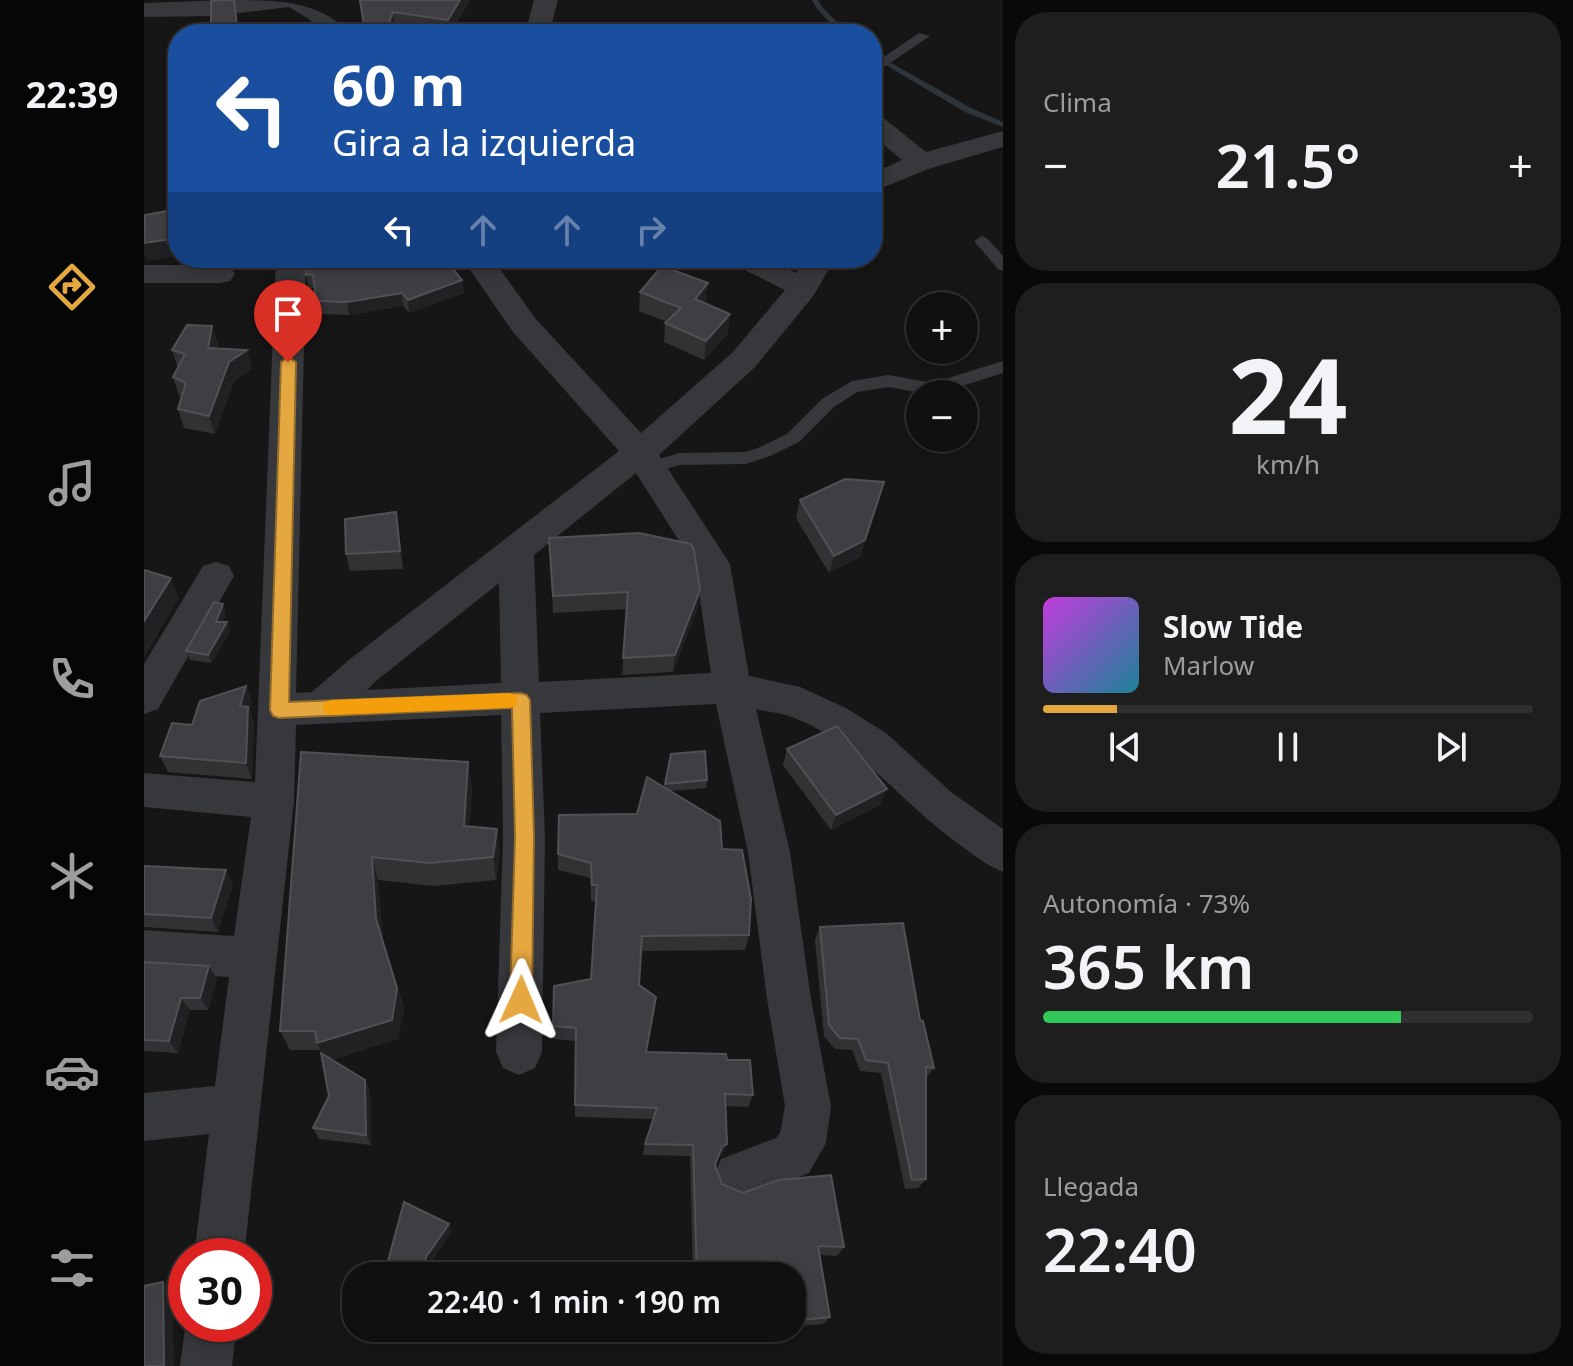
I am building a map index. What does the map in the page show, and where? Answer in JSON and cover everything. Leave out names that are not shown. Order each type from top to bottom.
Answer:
[{"type":"street","points":[[540,24],[546,0]]},
{"type":"street","points":[[144,10],[215,9],[293,2],[317,14],[328,24]]},
{"type":"street","points":[[293,2],[297,24]]},
{"type":"street","points":[[882,130],[921,162]]},
{"type":"street","points":[[882,180],[921,162],[1003,139]]},
{"type":"street","points":[[221,1238],[274,801],[291,268]]},
{"type":"street","points":[[484,268],[524,325],[645,460],[712,564],[732,688],[769,852],[808,1106],[802,1143],[792,1156],[738,1176]]},
{"type":"street","points":[[763,268],[804,288]]},
{"type":"street","points":[[321,708],[363,670],[516,550],[645,460],[767,335],[804,288],[815,268]]},
{"type":"street","points":[[144,274],[220,274]]},
{"type":"street","points":[[516,550],[524,837],[519,1052]]},
{"type":"street","points":[[144,698],[216,576]]},
{"type":"street","points":[[279,710],[732,688],[800,703],[832,719],[872,745],[937,805],[1003,853]]},
{"type":"street","points":[[144,790],[274,801]]},
{"type":"street","points":[[144,951],[253,958]]},
{"type":"street","points":[[144,1117],[238,1107]]},
{"type":"street","points":[[206,1366],[209,1342]]},
{"type":"lane","points":[[882,64],[924,36]]},
{"type":"lane","points":[[982,241],[1003,266]]},
{"type":"lane","points":[[645,460],[746,458],[793,438],[828,403],[852,387],[889,381],[927,388],[943,386],[1003,367]]},
{"type":"building","points":[[234,0],[237,24],[211,24],[211,1]]},
{"type":"building","points":[[360,0],[460,0],[448,20],[393,12],[389,24],[364,24]]},
{"type":"building","points":[[168,211],[168,239],[144,243],[145,215]]},
{"type":"building","points":[[306,268],[452,268],[462,280],[408,300],[402,293],[347,302],[316,301],[313,274],[306,275]]},
{"type":"building","points":[[660,268],[667,268],[708,283],[695,299],[730,314],[706,341],[665,323],[681,308],[640,292]]},
{"type":"building","points":[[187,325],[212,326],[208,348],[247,350],[229,362],[209,416],[178,409],[186,383],[173,377],[185,354],[172,350]]},
{"type":"building","points":[[845,479],[884,482],[865,540],[834,556],[800,500]]},
{"type":"building","points":[[396,512],[400,551],[346,554],[345,519]]},
{"type":"building","points":[[639,533],[691,544],[694,550],[700,590],[675,655],[623,658],[628,592],[553,596],[549,538]]},
{"type":"building","points":[[144,570],[171,578],[144,621]]},
{"type":"building","points":[[214,602],[223,604],[216,622],[227,622],[208,655],[186,651]]},
{"type":"building","points":[[246,686],[240,706],[248,707],[246,763],[160,756],[172,723],[192,725],[200,701]]},
{"type":"building","points":[[837,726],[887,789],[836,815],[787,749]]},
{"type":"building","points":[[705,751],[707,780],[665,784],[671,754]]},
{"type":"building","points":[[301,752],[468,762],[464,826],[497,829],[493,857],[429,863],[372,857],[376,919],[397,988],[392,1020],[317,1043],[315,1031],[280,1031]]},
{"type":"building","points":[[647,777],[720,821],[722,849],[742,850],[751,899],[749,935],[642,936],[639,985],[656,997],[646,1052],[726,1054],[727,1060],[750,1060],[753,1095],[725,1094],[727,1144],[722,1147],[715,1165],[722,1184],[743,1193],[779,1180],[831,1175],[844,1247],[818,1246],[830,1317],[806,1320],[806,1262],[697,1262],[693,1145],[645,1144],[657,1108],[575,1105],[576,1028],[553,1026],[554,986],[591,979],[597,885],[592,885],[591,863],[558,854],[559,815],[637,814]]},
{"type":"building","points":[[144,866],[226,870],[211,918],[144,914]]},
{"type":"building","points":[[903,923],[920,1020],[923,1021],[934,1068],[926,1067],[926,1179],[912,1180],[888,1063],[866,1060],[858,1039],[840,1038],[829,1025],[820,927]]},
{"type":"building","points":[[144,962],[209,966],[200,998],[181,998],[169,1041],[144,1040]]},
{"type":"building","points":[[321,1053],[365,1080],[366,1135],[313,1128],[329,1096]]},
{"type":"building","points":[[404,1202],[449,1224],[425,1262],[388,1262]]},
{"type":"building","points":[[163,1282],[164,1366],[144,1366],[144,1286]]},
{"type":"waterway","points":[[815,0],[835,24]]},
{"type":"waterway","points":[[882,60],[968,110],[1003,125]]},
{"type":"slow traffic","points":[[331,708],[509,701]]},
{"type":"route","points":[[288,362],[279,710],[521,700],[524,837],[521,1000]]}]
